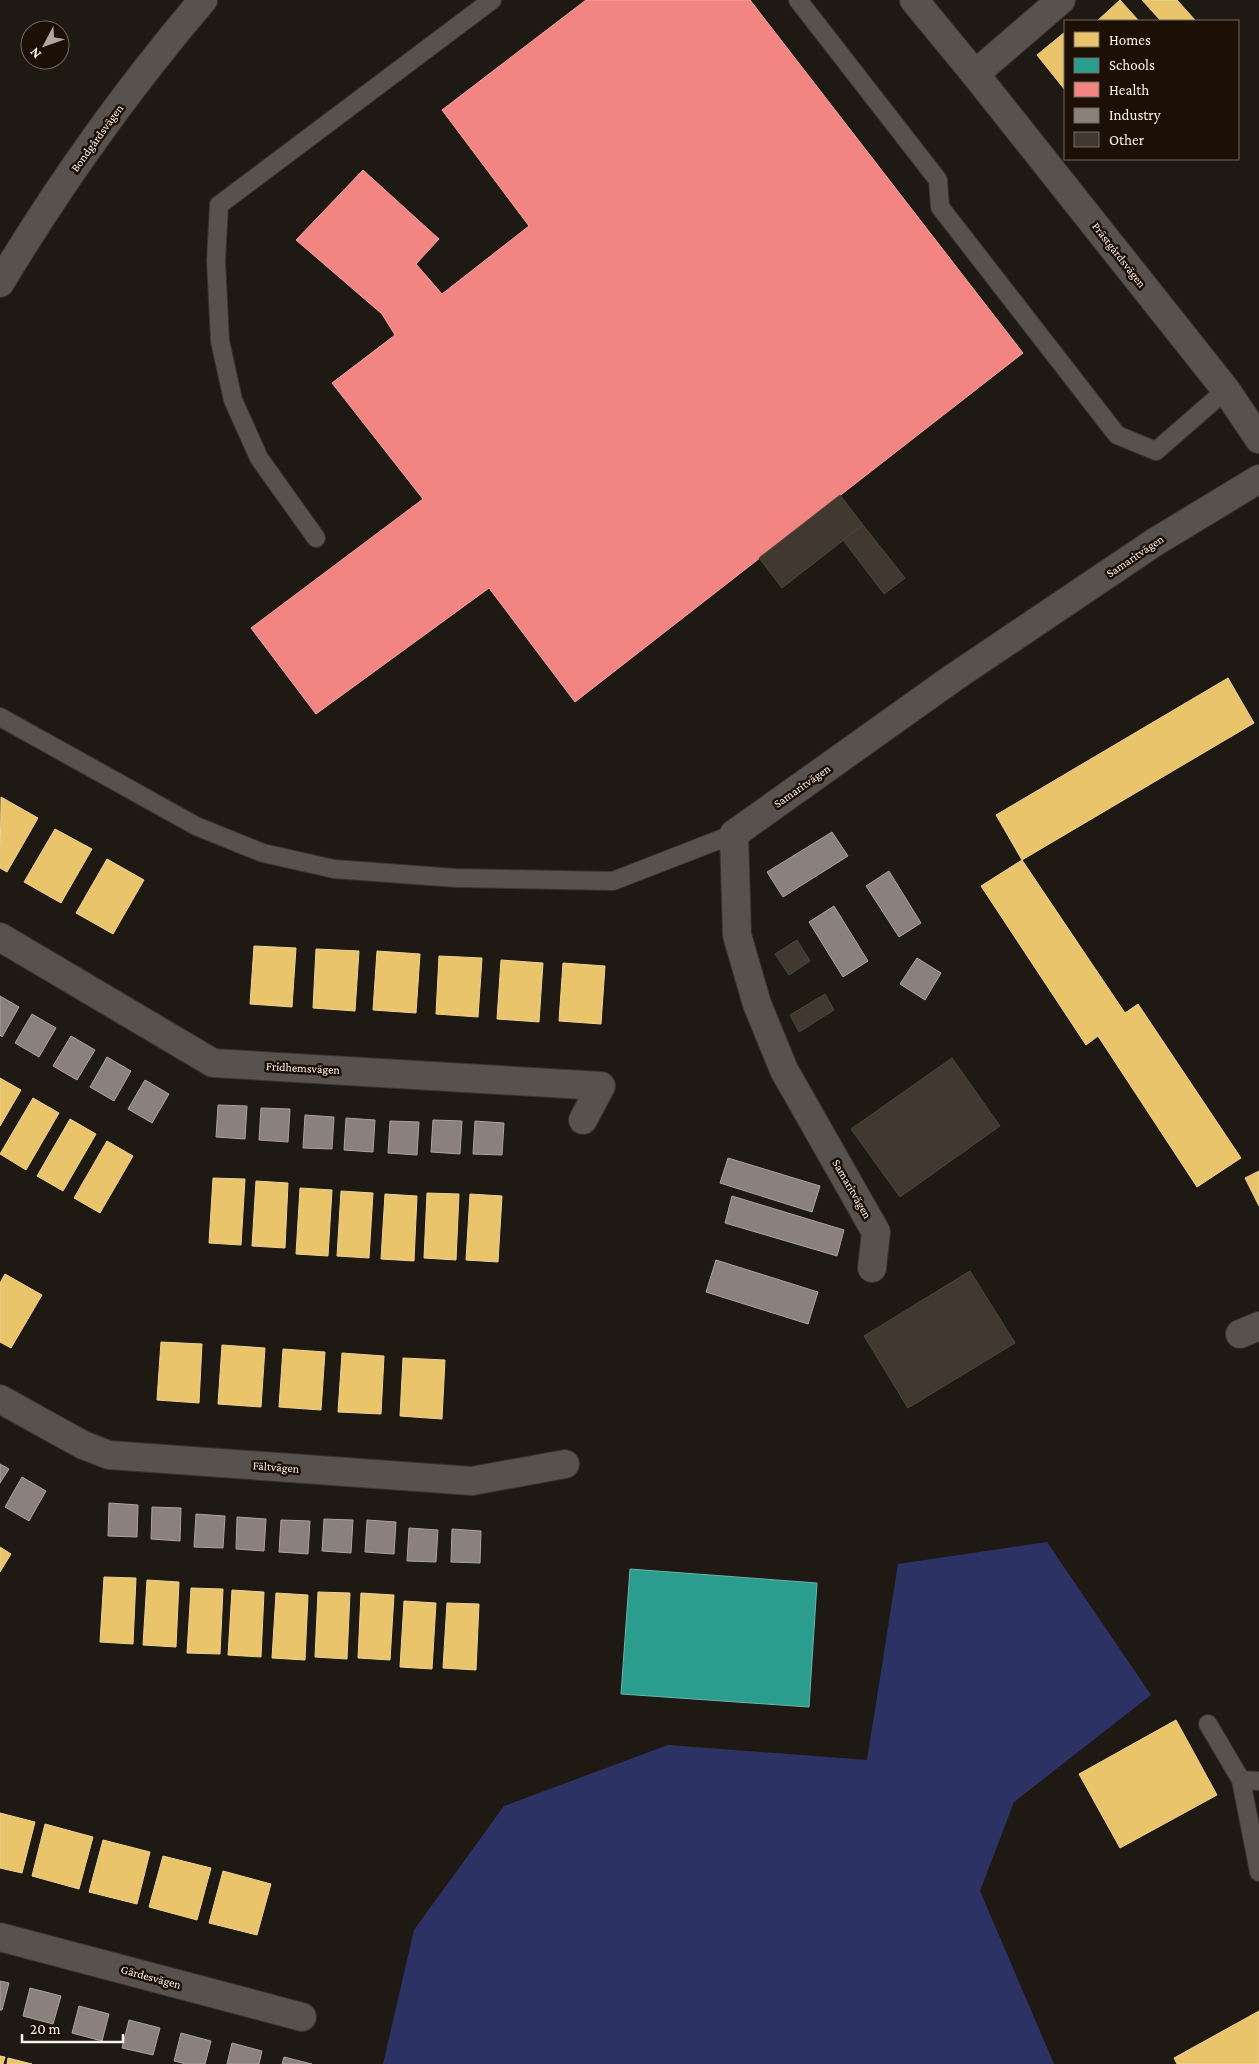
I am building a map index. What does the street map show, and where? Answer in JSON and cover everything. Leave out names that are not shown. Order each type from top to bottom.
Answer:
[{"type":"street","name":"Bondgårdsvägen","points":[[0,284],[35,226],[152,61],[203,0]]},
{"type":"street","name":"Prästgårdsvägen","points":[[914,0],[976,74],[1226,390],[1259,439]]},
{"type":"street","points":[[976,74],[1061,0]]},
{"type":"street","name":"Samaritvägen","points":[[872,1268],[876,1232],[784,1070],[757,1004],[737,935],[734,834],[953,678],[1155,542],[1259,479]]},
{"type":"street","name":"Fridhemsvägen","points":[[0,937],[213,1063],[602,1086],[583,1120]]},
{"type":"street","name":"Fältvägen","points":[[0,1399],[83,1445],[109,1455],[472,1481],[565,1464]]},
{"type":"street","name":"Gärdesvägen","points":[[0,1937],[302,2016]]},
{"type":"lane","points":[[316,538],[259,458],[233,400],[220,341],[216,261],[219,205],[492,0]]},
{"type":"lane","points":[[798,0],[938,180],[940,207],[1117,435],[1156,451],[1226,390]]},
{"type":"lane","points":[[0,717],[196,826],[263,853],[334,869],[456,878],[613,881],[734,834]]},
{"type":"lane","points":[[1208,1724],[1241,1780],[1259,1872]]},
{"type":"lane","points":[[1241,1780],[1259,1781]]},
{"type":"shaded area","points":[[1047,1542],[1151,1695],[1014,1802],[980,1891],[1054,2064],[383,2064],[414,1930],[504,1806],[668,1745],[867,1760],[898,1564]]},
{"type":"building: Homes","points":[[1120,0],[1138,20],[1098,20]]},
{"type":"building: Homes","points":[[1142,0],[1177,0],[1195,20],[1160,20]]},
{"type":"building: Homes","points":[[1064,33],[1064,89],[1037,55]]},
{"type":"building: Homes","points":[[1228,678],[1254,723],[1022,860],[996,815]]},
{"type":"building: Homes","points":[[1,797],[38,818],[7,872],[0,868]]},
{"type":"building: Homes","points":[[55,829],[92,849],[61,903],[24,882]]},
{"type":"building: Homes","points":[[107,859],[144,880],[113,934],[76,913]]},
{"type":"building: Homes","points":[[1022,860],[1125,1013],[1138,1004],[1241,1158],[1197,1187],[1098,1036],[1086,1045],[981,886]]},
{"type":"building: Homes","points":[[254,946],[296,948],[292,1007],[250,1004]]},
{"type":"building: Homes","points":[[316,949],[359,951],[355,1011],[313,1008]]},
{"type":"building: Homes","points":[[377,951],[420,954],[416,1013],[373,1010]]},
{"type":"building: Homes","points":[[439,956],[482,958],[478,1017],[436,1014]]},
{"type":"building: Homes","points":[[501,960],[543,963],[539,1022],[497,1019]]},
{"type":"building: Homes","points":[[563,963],[605,966],[601,1024],[559,1021]]},
{"type":"building: Homes","points":[[0,1078],[21,1090],[0,1126]]},
{"type":"building: Homes","points":[[33,1098],[59,1113],[26,1170],[0,1154]]},
{"type":"building: Homes","points":[[70,1119],[96,1134],[63,1191],[37,1176]]},
{"type":"building: Homes","points":[[107,1141],[133,1156],[100,1213],[74,1198]]},
{"type":"building: Homes","points":[[1259,1171],[1259,1206],[1245,1178]]},
{"type":"building: Homes","points":[[213,1178],[245,1179],[241,1245],[209,1243]]},
{"type":"building: Homes","points":[[256,1181],[288,1183],[285,1248],[252,1246]]},
{"type":"building: Homes","points":[[300,1188],[332,1190],[328,1256],[296,1254]]},
{"type":"building: Homes","points":[[341,1191],[373,1193],[369,1258],[337,1256]]},
{"type":"building: Homes","points":[[427,1193],[459,1194],[456,1260],[424,1258]]},
{"type":"building: Homes","points":[[385,1194],[417,1196],[414,1261],[381,1259]]},
{"type":"building: Homes","points":[[470,1194],[502,1196],[498,1262],[466,1260]]},
{"type":"building: Homes","points":[[5,1274],[42,1295],[11,1348],[0,1342],[0,1283]]},
{"type":"building: Homes","points":[[161,1342],[202,1344],[199,1403],[157,1400]]},
{"type":"building: Homes","points":[[222,1345],[265,1348],[261,1407],[218,1404]]},
{"type":"building: Homes","points":[[283,1349],[325,1352],[321,1410],[279,1407]]},
{"type":"building: Homes","points":[[342,1353],[384,1356],[381,1414],[338,1412]]},
{"type":"building: Homes","points":[[403,1358],[445,1360],[442,1419],[400,1416]]},
{"type":"building: Homes","points":[[0,1547],[11,1554],[0,1572]]},
{"type":"building: Homes","points":[[104,1577],[136,1578],[133,1644],[100,1642]]},
{"type":"building: Homes","points":[[147,1580],[179,1582],[176,1647],[143,1645]]},
{"type":"building: Homes","points":[[191,1588],[223,1589],[220,1654],[187,1653]]},
{"type":"building: Homes","points":[[232,1590],[264,1592],[261,1657],[228,1655]]},
{"type":"building: Homes","points":[[318,1592],[350,1593],[347,1659],[315,1657]]},
{"type":"building: Homes","points":[[276,1593],[308,1595],[305,1660],[272,1658]]},
{"type":"building: Homes","points":[[361,1593],[394,1595],[390,1660],[358,1658]]},
{"type":"building: Homes","points":[[404,1601],[436,1603],[432,1669],[400,1667]]},
{"type":"building: Homes","points":[[447,1603],[479,1604],[476,1670],[443,1668]]},
{"type":"building: Homes","points":[[1176,1720],[1217,1795],[1120,1848],[1079,1774]]},
{"type":"building: Homes","points":[[0,1813],[35,1822],[22,1873],[0,1868]]},
{"type":"building: Homes","points":[[45,1824],[93,1837],[79,1889],[32,1876]]},
{"type":"building: Homes","points":[[103,1840],[150,1852],[137,1904],[89,1892]]},
{"type":"building: Homes","points":[[163,1856],[211,1868],[197,1920],[149,1907]]},
{"type":"building: Homes","points":[[223,1871],[271,1884],[257,1935],[209,1923]]},
{"type":"building: Homes","points":[[1259,2011],[1259,2064],[1177,2064],[1174,2058]]},
{"type":"building: Homes","points":[[0,2056],[5,2057],[3,2064],[0,2064]]},
{"type":"building: Homes","points":[[8,2058],[32,2064],[7,2064]]},
{"type":"building: Schools","points":[[630,1569],[817,1583],[809,1707],[621,1694]]},
{"type":"building: Health","points":[[586,0],[750,0],[1023,353],[575,702],[489,588],[316,714],[251,628],[423,499],[332,383],[395,335],[382,314],[296,240],[363,170],[439,239],[416,264],[442,294],[529,226],[442,110]]},
{"type":"building: Industry","points":[[832,832],[848,856],[783,897],[767,872]]},
{"type":"building: Industry","points":[[889,871],[921,923],[899,937],[866,886]]},
{"type":"building: Industry","points":[[834,906],[868,961],[843,977],[809,922]]},
{"type":"building: Industry","points":[[917,958],[941,973],[925,1000],[900,984]]},
{"type":"building: Industry","points":[[0,996],[19,1007],[2,1037],[0,1035]]},
{"type":"building: Industry","points":[[32,1014],[56,1028],[39,1057],[15,1043]]},
{"type":"building: Industry","points":[[71,1036],[95,1050],[77,1080],[53,1066]]},
{"type":"building: Industry","points":[[107,1057],[131,1071],[114,1101],[90,1087]]},
{"type":"building: Industry","points":[[145,1080],[169,1094],[152,1123],[128,1109]]},
{"type":"building: Industry","points":[[218,1105],[247,1106],[245,1139],[216,1137]]},
{"type":"building: Industry","points":[[261,1108],[290,1109],[288,1142],[259,1140]]},
{"type":"building: Industry","points":[[305,1115],[334,1117],[332,1149],[303,1148]]},
{"type":"building: Industry","points":[[346,1118],[375,1120],[373,1152],[344,1150]]},
{"type":"building: Industry","points":[[433,1120],[462,1121],[460,1154],[431,1152]]},
{"type":"building: Industry","points":[[390,1121],[419,1122],[417,1155],[388,1153]]},
{"type":"building: Industry","points":[[475,1121],[504,1123],[502,1155],[473,1154]]},
{"type":"building: Industry","points":[[728,1158],[820,1186],[812,1212],[720,1183]]},
{"type":"building: Industry","points":[[732,1196],[844,1230],[837,1256],[725,1223]]},
{"type":"building: Industry","points":[[716,1260],[818,1292],[808,1324],[706,1292]]},
{"type":"building: Industry","points":[[0,1464],[9,1469],[0,1483]]},
{"type":"building: Industry","points":[[22,1477],[46,1491],[29,1521],[5,1507]]},
{"type":"building: Industry","points":[[109,1503],[138,1505],[137,1537],[108,1536]]},
{"type":"building: Industry","points":[[152,1507],[181,1508],[180,1541],[151,1539]]},
{"type":"building: Industry","points":[[196,1514],[225,1516],[223,1548],[194,1547]]},
{"type":"building: Industry","points":[[237,1517],[266,1519],[264,1551],[236,1549]]},
{"type":"building: Industry","points":[[324,1519],[353,1520],[351,1553],[322,1551]]},
{"type":"building: Industry","points":[[281,1520],[310,1521],[308,1554],[279,1552]]},
{"type":"building: Industry","points":[[367,1520],[396,1522],[394,1554],[365,1552]]},
{"type":"building: Industry","points":[[409,1528],[438,1530],[436,1562],[407,1561]]},
{"type":"building: Industry","points":[[452,1529],[481,1531],[480,1563],[451,1562]]},
{"type":"building: Industry","points":[[0,1981],[9,1983],[2,2010],[0,2010]]},
{"type":"building: Industry","points":[[30,1988],[61,1996],[53,2024],[23,2016]]},
{"type":"building: Industry","points":[[79,2006],[109,2014],[102,2041],[72,2033]]},
{"type":"building: Industry","points":[[129,2020],[160,2028],[153,2055],[122,2048]]},
{"type":"building: Industry","points":[[181,2033],[211,2041],[205,2064],[186,2064],[174,2061]]},
{"type":"building: Industry","points":[[232,2043],[262,2051],[259,2064],[227,2064]]},
{"type":"building: Industry","points":[[284,2057],[312,2064],[282,2064]]},
{"type":"building: Other","points":[[840,495],[863,525],[782,588],[759,558]]},
{"type":"building: Other","points":[[863,525],[905,578],[884,594],[843,540]]},
{"type":"building: Other","points":[[797,940],[810,961],[789,975],[775,954]]},
{"type":"building: Other","points":[[825,994],[834,1010],[799,1032],[790,1015]]},
{"type":"building: Other","points":[[952,1058],[1000,1126],[900,1197],[851,1129]]},
{"type":"building: Other","points":[[970,1271],[1015,1343],[908,1408],[864,1336]]}]
